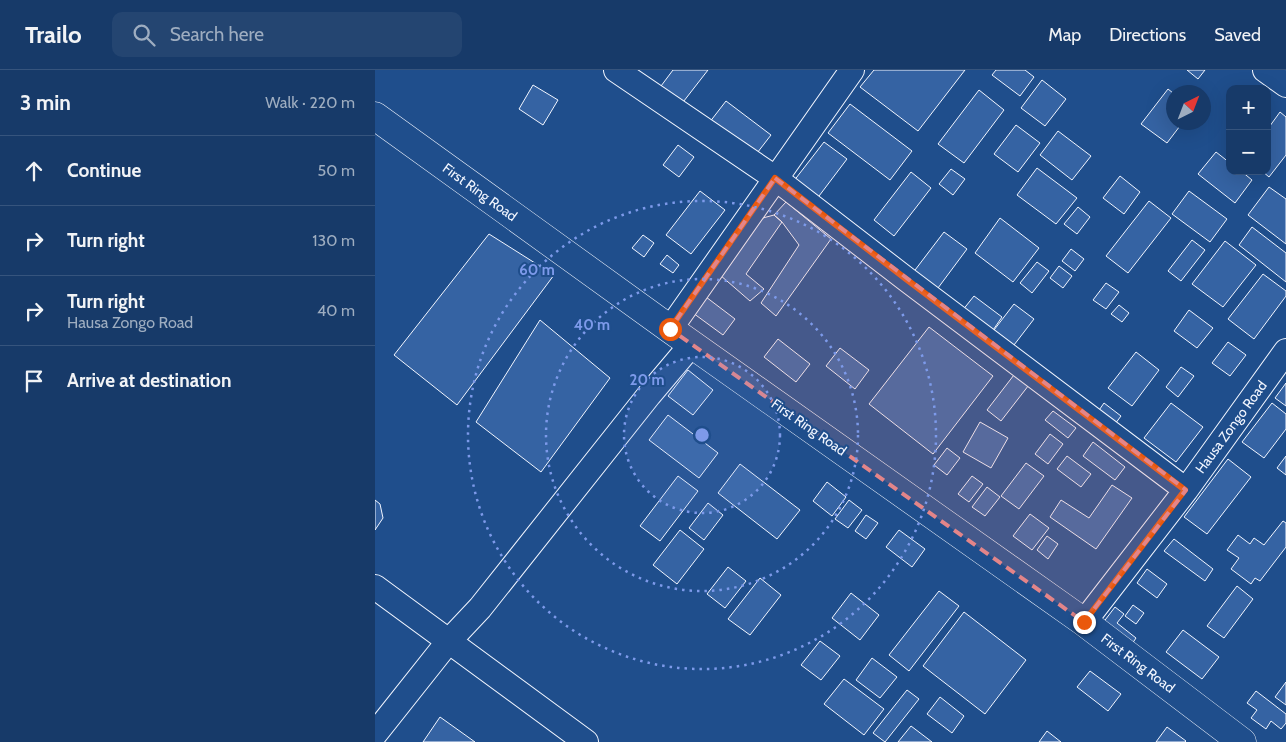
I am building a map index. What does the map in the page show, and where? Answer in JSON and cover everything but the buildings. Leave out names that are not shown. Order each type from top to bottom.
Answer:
[{"type":"street","points":[[616,70],[775,178],[1185,490]]},
{"type":"street","points":[[670,329],[852,70]]},
{"type":"street","points":[[1265,70],[1286,84]]},
{"type":"street","name":"First Ring Road","points":[[375,116],[670,329],[1084,622],[1241,742]]},
{"type":"street","points":[[375,734],[448,642],[480,608],[649,394],[692,344]]},
{"type":"street","name":"Hausa Zongo Road","points":[[1084,622],[1185,490],[1286,351]]},
{"type":"street","points":[[375,587],[586,742]]},
{"type":"highlighted area","points":[[775,178],[1186,490],[1084,622],[670,329]]},
{"type":"route","points":[[670,329],[775,178],[1185,490],[1084,622]]}]
